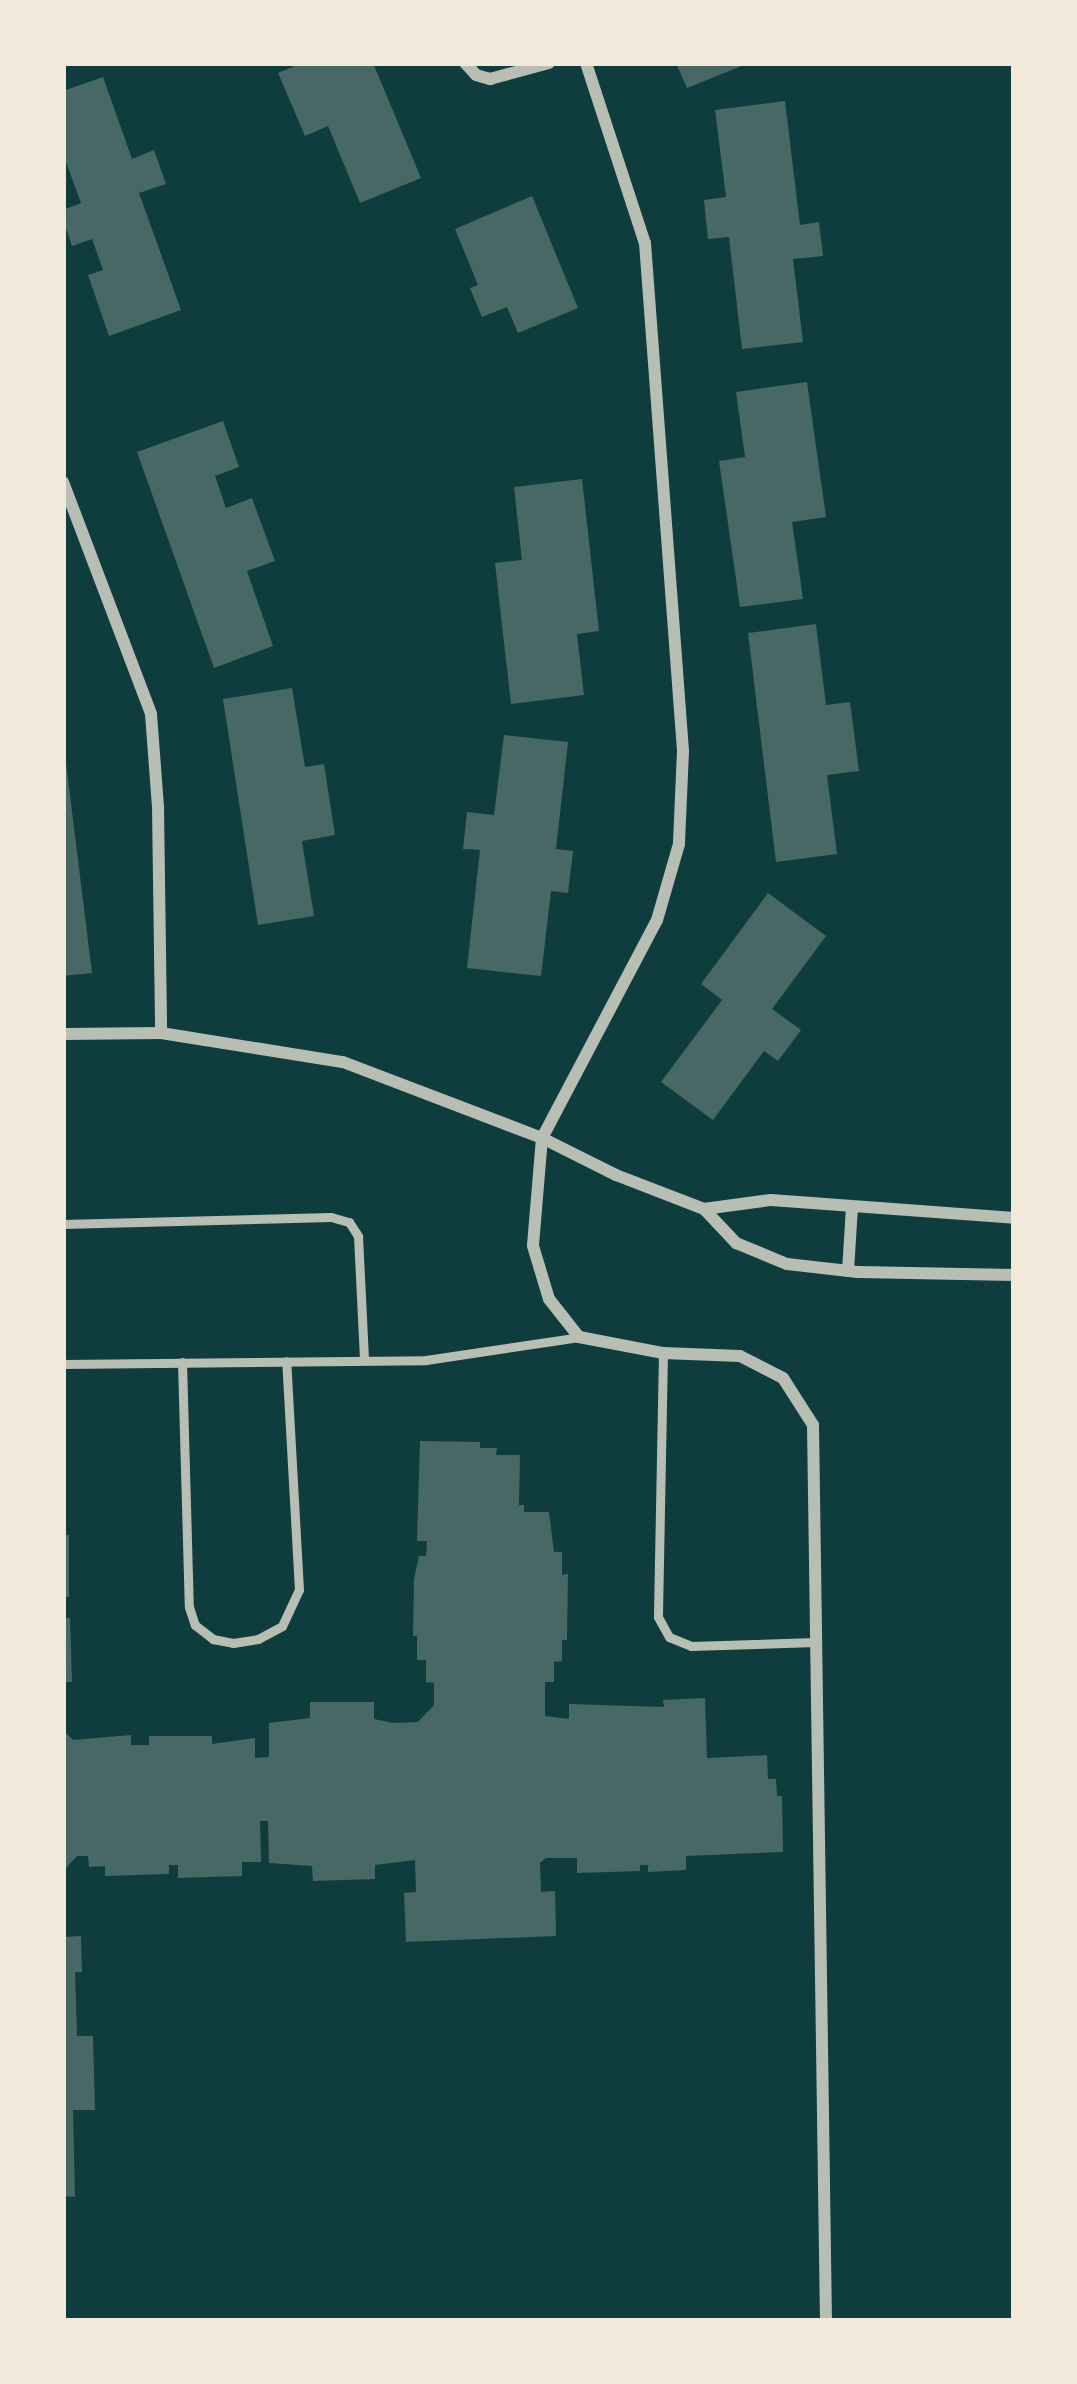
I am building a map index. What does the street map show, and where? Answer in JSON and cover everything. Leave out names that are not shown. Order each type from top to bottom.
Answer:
[{"type":"street","points":[[465,63],[476,75],[490,79],[549,63]]},
{"type":"street","points":[[586,63],[645,242],[682,774],[679,844],[657,920],[542,1138],[533,1246],[549,1299],[579,1336],[663,1353],[740,1356],[782,1378],[813,1425],[826,2321]]},
{"type":"street","points":[[63,482],[151,714],[158,807],[160,1033]]},
{"type":"street","points":[[63,1034],[160,1033],[343,1062],[542,1138],[599,1168],[704,1209],[736,1243],[787,1264],[1014,1275]]},
{"type":"street","points":[[704,1209],[771,1200],[1014,1218]]},
{"type":"street","points":[[848,1270],[852,1208]]},
{"type":"lane","points":[[63,1224],[331,1217],[349,1222],[358,1236],[364,1360]]},
{"type":"lane","points":[[63,1364],[426,1360],[579,1336]]},
{"type":"lane","points":[[663,1353],[658,1617],[669,1637],[691,1646],[817,1642]]},
{"type":"lane","points":[[182,1362],[189,1607],[195,1625],[213,1639],[233,1643],[258,1640],[283,1626],[298,1590],[286,1361]]},
{"type":"building","points":[[302,63],[373,63],[421,178],[360,203],[328,126],[305,136],[278,73]]},
{"type":"building","points":[[676,63],[749,63],[687,88]]},
{"type":"building","points":[[103,77],[132,159],[154,150],[166,184],[139,193],[181,310],[109,336],[88,275],[103,270],[92,239],[72,246],[63,219],[63,210],[81,203],[63,154],[63,91]]},
{"type":"building","points":[[785,101],[800,225],[819,222],[823,256],[793,259],[803,342],[742,349],[729,237],[708,239],[704,200],[726,197],[715,110]]},
{"type":"building","points":[[532,196],[578,308],[518,333],[507,307],[482,317],[470,288],[478,285],[455,229]]},
{"type":"building","points":[[807,382],[826,517],[792,522],[803,599],[740,607],[719,461],[745,457],[736,392]]},
{"type":"building","points":[[223,421],[239,467],[215,476],[226,508],[252,498],[275,561],[247,571],[273,646],[214,668],[137,452]]},
{"type":"building","points":[[582,479],[599,631],[577,634],[584,695],[511,704],[495,563],[522,560],[514,487]]},
{"type":"building","points":[[816,624],[826,705],[850,702],[859,771],[827,775],[837,854],[776,862],[748,633]]},
{"type":"building","points":[[292,688],[305,767],[324,764],[335,835],[302,841],[314,916],[258,925],[223,699]]},
{"type":"building","points":[[504,735],[568,742],[556,849],[573,851],[568,893],[551,891],[541,976],[467,968],[480,850],[463,849],[467,812],[494,815]]},
{"type":"building","points":[[63,739],[92,973],[63,976]]},
{"type":"building","points":[[768,893],[826,936],[772,1009],[801,1030],[778,1061],[764,1051],[713,1120],[661,1082],[722,1000],[701,984]]},
{"type":"building","points":[[420,1441],[480,1442],[480,1448],[497,1448],[496,1455],[520,1455],[519,1505],[524,1505],[524,1512],[549,1512],[554,1552],[562,1552],[562,1575],[568,1574],[567,1640],[562,1640],[562,1661],[554,1662],[554,1682],[545,1682],[545,1716],[569,1719],[569,1704],[664,1707],[663,1700],[705,1698],[707,1758],[767,1755],[768,1779],[776,1779],[777,1796],[782,1796],[783,1852],[686,1856],[686,1870],[648,1872],[648,1865],[640,1865],[640,1871],[577,1873],[577,1858],[546,1858],[540,1863],[541,1892],[555,1891],[556,1936],[406,1942],[404,1893],[416,1892],[415,1860],[375,1865],[375,1879],[313,1881],[312,1866],[269,1863],[268,1821],[260,1821],[261,1862],[242,1862],[242,1876],[178,1878],[178,1865],[169,1865],[169,1874],[105,1876],[105,1866],[89,1867],[88,1856],[77,1856],[63,1871],[63,1730],[73,1740],[131,1735],[131,1745],[149,1745],[149,1736],[212,1736],[212,1744],[255,1738],[255,1758],[269,1757],[269,1723],[310,1718],[310,1702],[374,1702],[374,1719],[393,1723],[418,1722],[434,1705],[434,1683],[426,1682],[426,1660],[417,1660],[417,1636],[413,1636],[414,1579],[419,1556],[426,1556],[427,1541],[417,1541]]},
{"type":"building","points":[[63,1535],[69,1535],[69,1597],[63,1597]]},
{"type":"building","points":[[63,1618],[70,1618],[72,1682],[63,1682]]},
{"type":"building","points":[[81,1936],[82,1972],[75,1972],[77,2036],[93,2036],[95,2110],[73,2110],[75,2197],[63,2196],[63,1937]]}]
